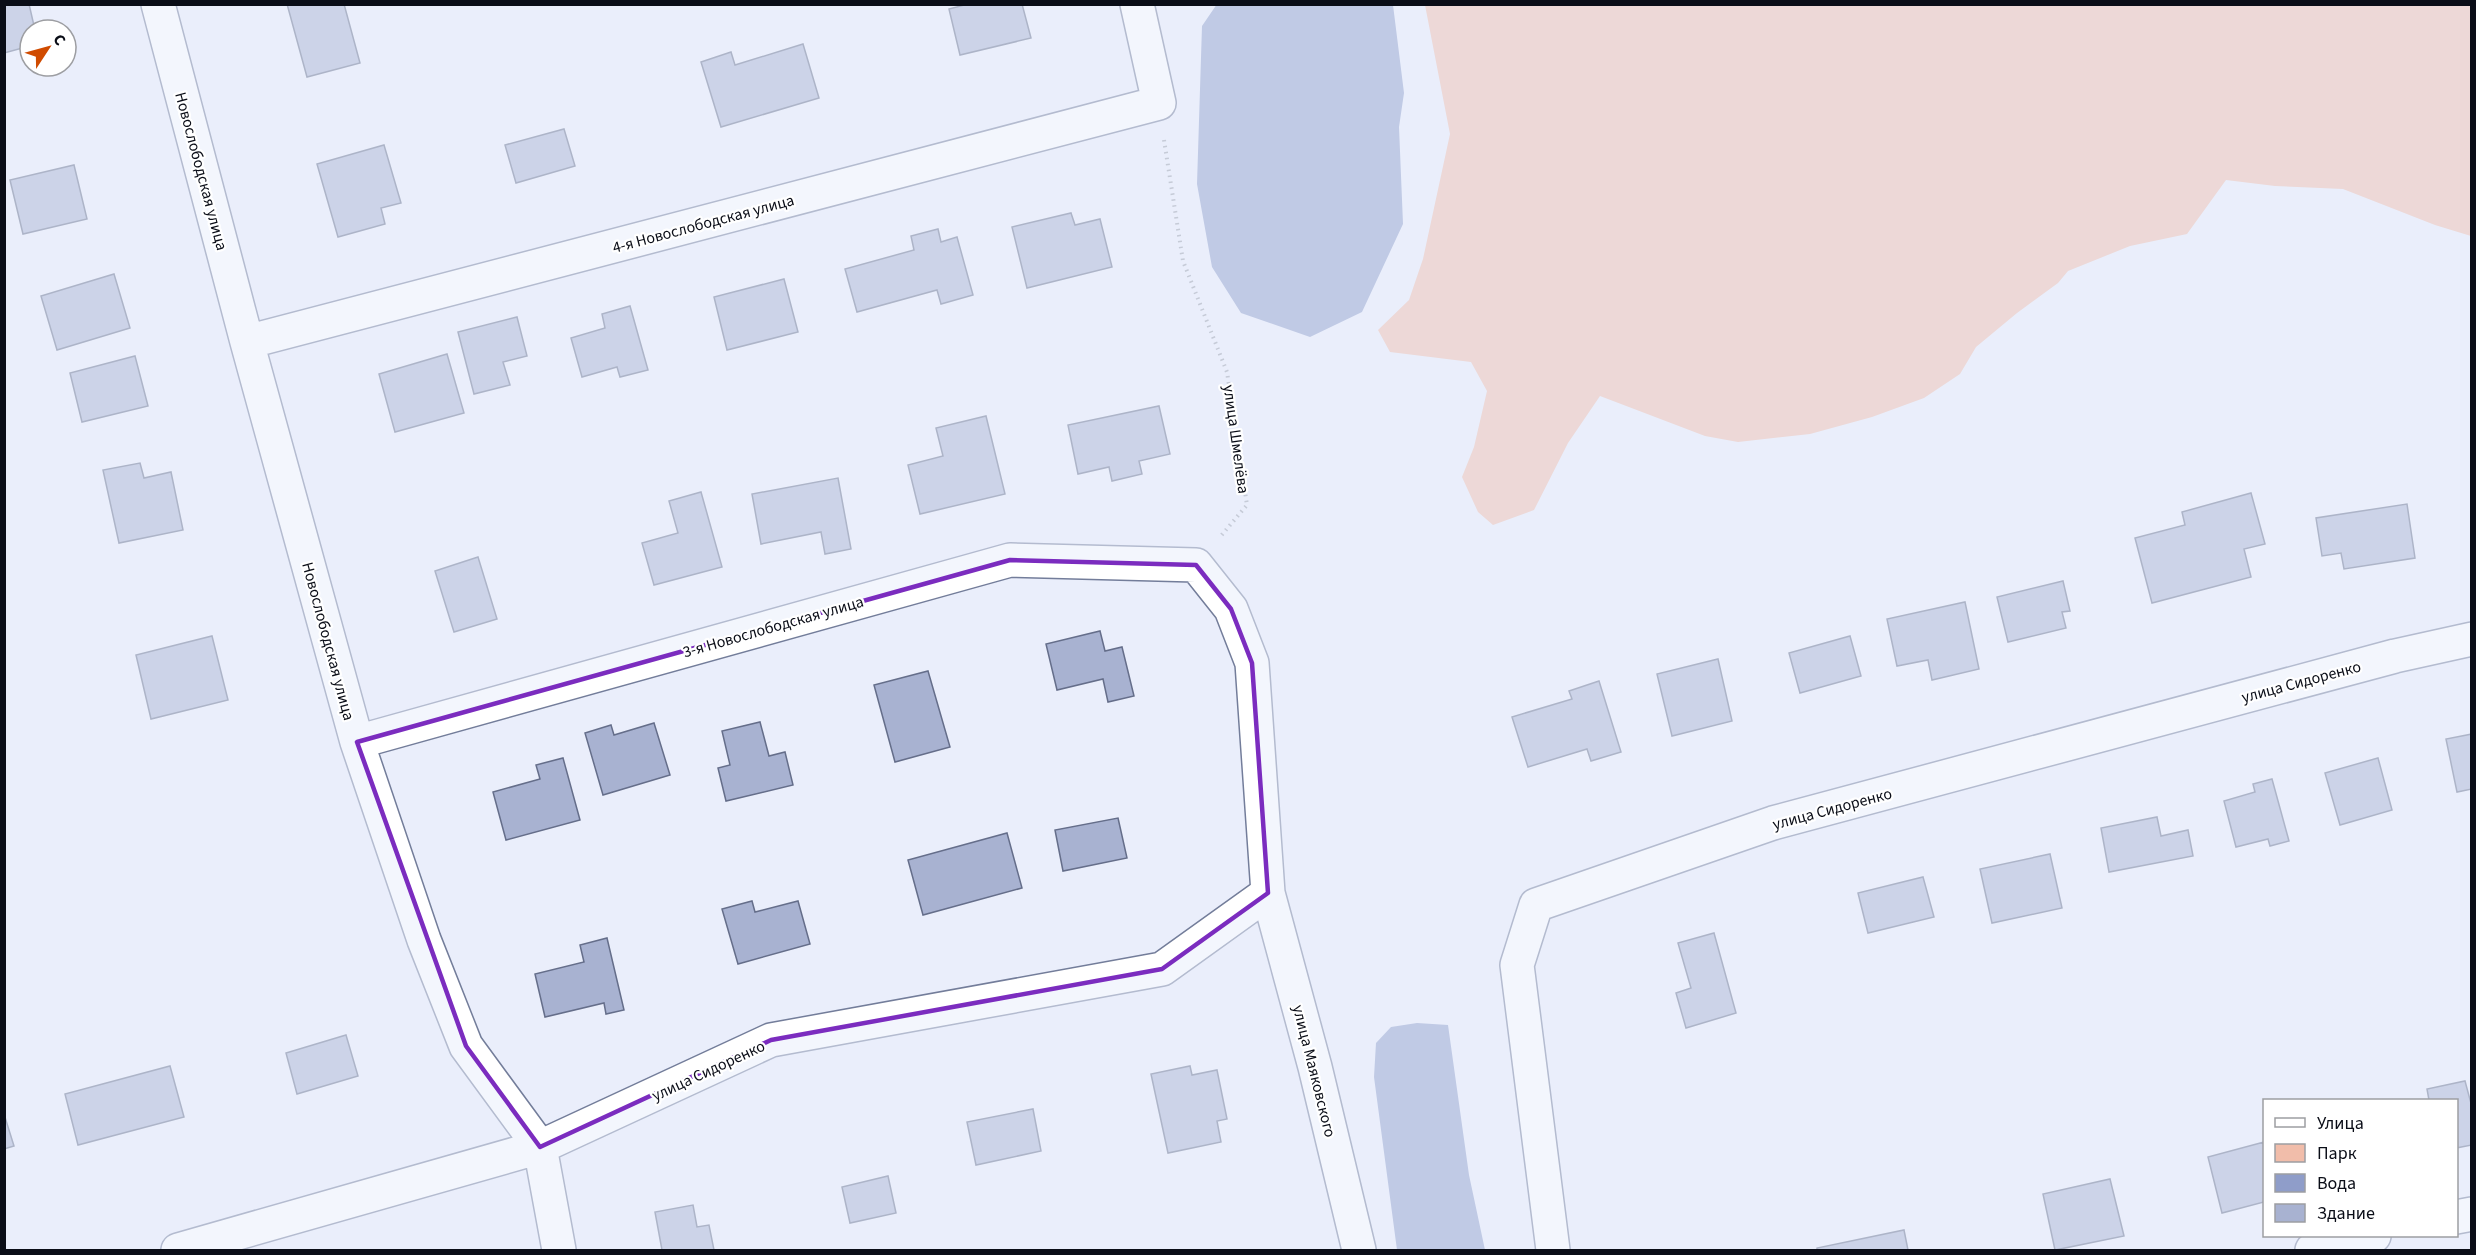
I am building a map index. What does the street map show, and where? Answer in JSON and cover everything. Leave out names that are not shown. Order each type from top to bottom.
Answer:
[{"type":"street","name":"Новослободская улица","points":[[158,4],[247,342],[357,742],[424,940],[466,1046],[540,1147],[559,1251]]},
{"type":"street","points":[[1137,4],[1159,104]]},
{"type":"street","name":"4-я Новослободская улица","points":[[247,342],[1159,104]]},
{"type":"street","name":"3-я Новослободская улица","points":[[357,742],[1010,560],[1196,565]]},
{"type":"street","points":[[1196,565],[1231,609],[1252,663],[1268,893]]},
{"type":"street","name":"улица Сидоренко","points":[[1553,1251],[1517,965],[1536,905],[1773,823],[2383,659],[2472,639]]},
{"type":"street","name":"улица Сидоренко","points":[[178,1251],[540,1147],[771,1040],[1162,969],[1268,893]]},
{"type":"street","name":"улица Маяковского","points":[[1268,893],[1315,1067],[1359,1251]]},
{"type":"street","points":[[2312,1251],[2370,1237]]},
{"type":"path","name":"улица Шмелёва","points":[[1159,104],[1183,261],[1227,372],[1247,505],[1196,565]]},
{"type":"highlighted area","points":[[1010,560],[1196,565],[1231,609],[1252,663],[1268,893],[1162,969],[771,1040],[540,1147],[466,1046],[357,742]]},
{"type":"green space","points":[[1425,5],[2471,5],[2471,236],[2435,225],[2343,189],[2275,186],[2226,180],[2187,234],[2130,246],[2068,271],[2058,283],[1976,347],[1960,374],[1924,398],[1872,417],[1810,434],[1738,442],[1705,436],[1600,396],[1568,443],[1534,510],[1493,525],[1478,512],[1462,477],[1474,447],[1487,391],[1471,362],[1390,352],[1378,330],[1409,300],[1423,259],[1450,134]]},
{"type":"water","points":[[1217,4],[1393,5],[1404,93],[1399,127],[1403,224],[1362,312],[1310,337],[1241,313],[1212,267],[1197,184],[1202,26]]},
{"type":"water","points":[[1417,1023],[1448,1025],[1469,1175],[1485,1250],[1397,1250],[1374,1077],[1376,1043],[1391,1027]]},
{"type":"building","points":[[4,4],[29,4],[32,18],[18,18],[18,49],[4,53]]},
{"type":"building","points":[[287,4],[344,4],[360,63],[307,77]]},
{"type":"building","points":[[968,4],[1022,4],[1031,38],[960,55],[949,9]]},
{"type":"building","points":[[803,44],[819,98],[721,127],[701,62],[731,52],[735,65]]},
{"type":"building","points":[[564,129],[575,166],[516,183],[505,145]]},
{"type":"building","points":[[384,145],[401,203],[381,208],[385,224],[338,237],[317,164]]},
{"type":"building","points":[[74,165],[87,219],[23,234],[10,180]]},
{"type":"building","points":[[1071,213],[1075,225],[1100,219],[1112,267],[1027,288],[1012,227]]},
{"type":"building","points":[[938,229],[941,242],[957,237],[973,295],[941,304],[937,290],[857,312],[845,269],[914,250],[911,236]]},
{"type":"building","points":[[114,274],[130,328],[57,350],[41,296]]},
{"type":"building","points":[[784,279],[798,332],[727,350],[714,297]]},
{"type":"building","points":[[630,306],[648,370],[620,377],[617,367],[582,377],[571,338],[605,328],[602,314]]},
{"type":"building","points":[[517,317],[527,356],[503,362],[510,385],[474,394],[458,332]]},
{"type":"building","points":[[447,354],[464,413],[395,432],[379,374]]},
{"type":"building","points":[[135,356],[148,406],[82,422],[70,373]]},
{"type":"building","points":[[1159,406],[1170,454],[1139,461],[1142,474],[1112,481],[1109,467],[1078,474],[1068,425]]},
{"type":"building","points":[[986,416],[1005,494],[920,514],[908,465],[943,456],[936,428]]},
{"type":"building","points":[[140,463],[144,478],[171,472],[183,530],[119,543],[103,470]]},
{"type":"building","points":[[838,478],[851,549],[825,554],[821,532],[761,544],[752,494]]},
{"type":"building","points":[[701,492],[722,567],[654,585],[642,543],[678,533],[669,501]]},
{"type":"building","points":[[2251,493],[2265,544],[2244,549],[2251,577],[2152,603],[2135,538],[2185,525],[2182,512]]},
{"type":"building","points":[[2407,504],[2415,558],[2344,569],[2341,553],[2322,556],[2316,518]]},
{"type":"building","points":[[478,557],[497,619],[454,632],[435,571]]},
{"type":"building","points":[[2063,581],[2070,611],[2062,612],[2066,628],[2008,642],[1997,597]]},
{"type":"building","points":[[1965,602],[1979,669],[1932,680],[1928,660],[1897,666],[1887,619]]},
{"type":"building","points":[[1100,631],[1105,651],[1122,647],[1134,696],[1108,702],[1103,679],[1057,690],[1046,644]]},
{"type":"building","points":[[212,636],[228,700],[151,719],[136,655]]},
{"type":"building","points":[[1850,636],[1861,676],[1800,693],[1789,653]]},
{"type":"building","points":[[1718,659],[1732,721],[1672,736],[1657,674]]},
{"type":"building","points":[[928,671],[950,747],[895,762],[874,685]]},
{"type":"building","points":[[1599,681],[1621,752],[1591,761],[1587,749],[1528,767],[1512,717],[1572,699],[1569,691]]},
{"type":"building","points":[[760,722],[769,756],[785,752],[793,785],[726,801],[718,768],[730,765],[722,731]]},
{"type":"building","points":[[654,723],[670,775],[603,795],[585,733],[611,725],[614,735]]},
{"type":"building","points":[[2472,734],[2472,789],[2457,792],[2446,739]]},
{"type":"building","points":[[563,758],[580,820],[506,840],[493,792],[540,779],[536,765]]},
{"type":"building","points":[[2378,758],[2392,810],[2340,825],[2325,773]]},
{"type":"building","points":[[2272,779],[2289,841],[2270,846],[2268,839],[2236,847],[2224,801],[2255,792],[2253,784]]},
{"type":"building","points":[[2157,817],[2161,836],[2188,830],[2193,856],[2109,872],[2101,828]]},
{"type":"building","points":[[1118,818],[1127,858],[1063,871],[1055,830]]},
{"type":"building","points":[[1007,833],[1022,888],[923,915],[908,860]]},
{"type":"building","points":[[2050,854],[2062,908],[1992,923],[1980,869]]},
{"type":"building","points":[[1923,877],[1934,917],[1868,933],[1858,893]]},
{"type":"building","points":[[752,901],[755,912],[798,901],[810,944],[738,964],[722,909]]},
{"type":"building","points":[[1714,933],[1736,1013],[1686,1028],[1676,993],[1691,988],[1678,943]]},
{"type":"building","points":[[607,938],[624,1010],[606,1014],[604,1003],[545,1017],[535,974],[584,962],[580,945]]},
{"type":"building","points":[[346,1035],[358,1076],[297,1094],[286,1053]]},
{"type":"building","points":[[170,1066],[184,1117],[78,1145],[65,1094]]},
{"type":"building","points":[[1190,1066],[1192,1075],[1217,1070],[1227,1119],[1217,1121],[1221,1142],[1168,1153],[1151,1074]]},
{"type":"building","points":[[2465,1081],[2472,1107],[2472,1145],[2458,1148],[2458,1099],[2429,1099],[2427,1089]]},
{"type":"building","points":[[1033,1109],[1041,1151],[976,1165],[967,1122]]},
{"type":"building","points":[[4,1114],[14,1146],[4,1149]]},
{"type":"building","points":[[2263,1142],[2263,1202],[2222,1213],[2208,1157]]},
{"type":"building","points":[[888,1176],[896,1213],[850,1223],[842,1187]]},
{"type":"building","points":[[2110,1179],[2124,1236],[2055,1250],[2043,1194]]},
{"type":"building","points":[[693,1205],[697,1227],[709,1225],[714,1250],[662,1250],[655,1212]]},
{"type":"building","points":[[1904,1230],[1908,1250],[1817,1250],[1817,1248]]}]
